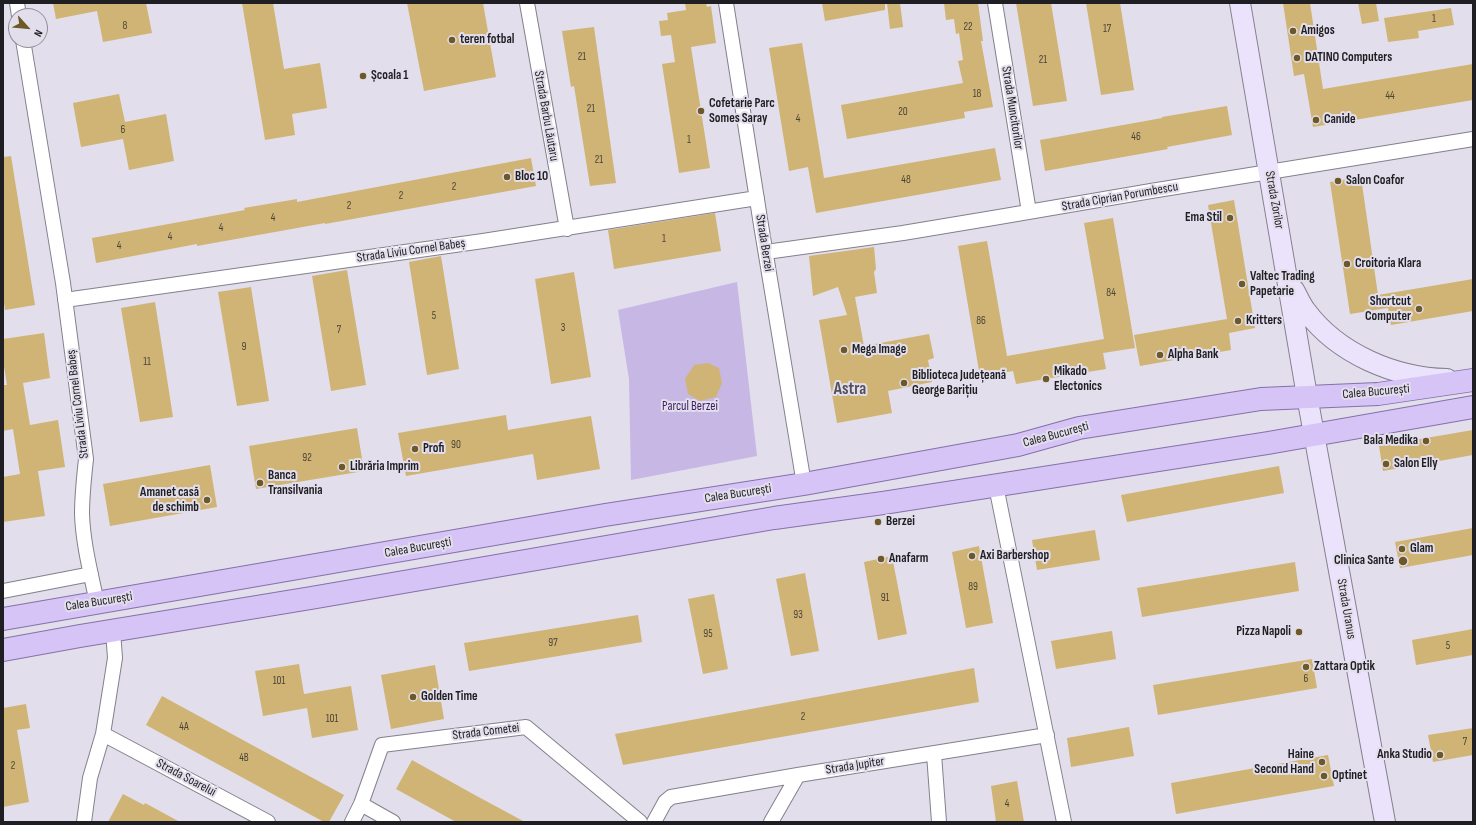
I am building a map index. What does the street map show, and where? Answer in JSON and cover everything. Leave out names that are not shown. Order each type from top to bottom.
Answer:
[{"type":"main road","name":"Calea București","points":[[3,619],[598,517],[804,484],[1018,445],[1079,428],[1261,399],[1378,394],[1473,380]]},
{"type":"main road","points":[[3,650],[774,518],[883,504],[1314,435],[1473,407]]},
{"type":"street","name":"Strada Barbu Lăutaru","points":[[527,3],[567,229]]},
{"type":"street","name":"Strada Berzei","points":[[726,3],[804,484]]},
{"type":"street","name":"Strada Muncitorilor","points":[[995,3],[1029,212]]},
{"type":"street","name":"Strada Zorilor","points":[[1240,3],[1307,396]]},
{"type":"street","name":"Strada Liviu Cornel Babeș","points":[[24,48],[65,300],[86,459],[83,484],[82,515],[85,541],[97,603]]},
{"type":"street","name":"Strada Ciprian Porumbescu","points":[[766,252],[903,233],[1473,138]]},
{"type":"street","name":"Strada Liviu Cornel Babeș","points":[[65,300],[567,229],[757,198]]},
{"type":"street","points":[[1288,278],[1306,311],[1325,331],[1361,356],[1383,367],[1403,374],[1436,379],[1473,380]]},
{"type":"street","name":"Strada Uranus","points":[[1307,396],[1385,822]]},
{"type":"street","points":[[996,486],[1064,822]]},
{"type":"street","points":[[3,591],[91,574]]},
{"type":"street","points":[[84,822],[90,778],[103,734],[115,658],[113,631]]},
{"type":"street","name":"Strada Cometei","points":[[352,822],[361,804],[382,745],[526,727],[640,822]]},
{"type":"street","name":"Strada Soarelui","points":[[103,734],[268,822]]},
{"type":"street","name":"Strada Jupiter","points":[[654,822],[665,802],[671,798],[798,775],[1047,735]]},
{"type":"street","points":[[934,754],[939,822]]},
{"type":"street","points":[[771,822],[798,775]]},
{"type":"street","points":[[361,804],[393,822]]},
{"type":"green space","name":"Parcul Berzei","points":[[737,282],[757,456],[631,480],[629,379],[618,310]]},
{"type":"building","points":[[53,3],[146,3],[152,33],[103,42],[97,11],[56,19]]},
{"type":"building","points":[[242,3],[273,3],[284,69],[320,63],[327,108],[292,114],[295,135],[265,140]]},
{"type":"building","name":"teren fotbal","points":[[407,3],[483,3],[496,77],[424,91]]},
{"type":"building","points":[[685,3],[706,3],[707,7],[711,6],[716,43],[691,47],[710,168],[679,173],[662,64],[675,62],[671,35],[661,36],[659,21],[668,20],[667,13],[686,10]]},
{"type":"building","points":[[822,3],[885,3],[885,10],[825,21]]},
{"type":"building","points":[[887,3],[900,3],[903,27],[890,29]]},
{"type":"building","points":[[944,3],[978,3],[983,41],[981,41],[993,107],[964,112],[965,118],[847,139],[841,105],[963,83],[958,61],[963,60],[959,33],[956,34],[954,19],[946,20]]},
{"type":"building","points":[[1016,3],[1051,3],[1067,101],[1033,106]]},
{"type":"building","points":[[1086,3],[1120,3],[1134,90],[1101,95]]},
{"type":"building","points":[[1283,3],[1310,3],[1323,89],[1473,64],[1473,100],[1313,127],[1304,74],[1294,76]]},
{"type":"building","points":[[1358,3],[1376,3],[1379,21],[1362,24]]},
{"type":"building","points":[[1451,8],[1454,25],[1418,31],[1419,38],[1388,42],[1384,18]]},
{"type":"building","points":[[594,27],[616,183],[590,186],[574,86],[571,87],[562,31]]},
{"type":"building","points":[[802,43],[824,178],[995,148],[1001,180],[816,213],[808,167],[789,171],[769,48]]},
{"type":"building","points":[[119,94],[125,122],[166,114],[174,161],[129,170],[123,139],[81,147],[73,103]]},
{"type":"building","points":[[1227,106],[1232,135],[1167,147],[1168,149],[1045,171],[1040,140]]},
{"type":"building","points":[[11,156],[35,305],[5,310],[3,295],[3,157]]},
{"type":"building","points":[[531,158],[536,186],[197,246],[197,244],[96,263],[92,238],[245,210],[244,208],[297,199],[297,202]]},
{"type":"building","points":[[1361,177],[1378,295],[1473,279],[1473,311],[1391,325],[1388,308],[1350,314],[1330,182]]},
{"type":"building","points":[[1234,200],[1255,328],[1229,333],[1231,350],[1140,366],[1134,335],[1227,319],[1208,205]]},
{"type":"building","points":[[715,213],[721,251],[614,269],[608,230]]},
{"type":"building","points":[[1113,218],[1135,348],[1103,353],[1106,369],[1016,384],[1013,371],[980,377],[958,246],[987,241],[1007,356],[1104,339],[1084,223]]},
{"type":"building","points":[[874,247],[876,269],[874,272],[877,293],[855,297],[864,346],[929,334],[934,358],[928,360],[932,382],[888,391],[892,413],[837,423],[819,320],[847,315],[838,287],[813,296],[809,256]]},
{"type":"building","points":[[441,256],[459,369],[427,375],[409,262]]},
{"type":"building","points":[[347,270],[366,385],[331,391],[312,276]]},
{"type":"building","points":[[574,272],[591,377],[551,384],[535,279]]},
{"type":"building","points":[[251,287],[269,401],[237,406],[218,292]]},
{"type":"building","points":[[155,302],[173,417],[140,422],[121,308]]},
{"type":"building","points":[[44,333],[50,378],[23,383],[30,425],[58,420],[65,467],[38,471],[45,516],[3,522],[3,477],[20,474],[13,429],[3,431],[3,385],[7,385],[3,360],[3,339]]},
{"type":"building","points":[[708,363],[719,368],[722,383],[716,397],[700,401],[688,394],[685,379],[694,365]]},
{"type":"building","points":[[506,415],[508,430],[591,416],[600,469],[537,480],[533,454],[406,476],[398,433]]},
{"type":"building","points":[[357,428],[364,471],[256,489],[249,446]]},
{"type":"building","points":[[1473,430],[1473,455],[1383,471],[1379,446]]},
{"type":"building","points":[[210,465],[217,507],[110,526],[103,484]]},
{"type":"building","points":[[1279,466],[1284,493],[1127,522],[1121,495]]},
{"type":"building","points":[[1473,528],[1473,555],[1400,568],[1395,542]]},
{"type":"building","points":[[1095,530],[1100,560],[1037,570],[1032,540]]},
{"type":"building","points":[[979,546],[993,623],[966,628],[952,552]]},
{"type":"building","points":[[892,556],[907,634],[878,640],[864,562]]},
{"type":"building","points":[[1295,562],[1299,591],[1142,617],[1137,588]]},
{"type":"building","points":[[805,573],[819,651],[791,656],[776,579]]},
{"type":"building","points":[[714,594],[728,669],[703,674],[688,599]]},
{"type":"building","points":[[638,615],[642,642],[469,671],[464,643]]},
{"type":"building","points":[[1473,629],[1473,655],[1416,665],[1412,640]]},
{"type":"building","points":[[1112,631],[1116,659],[1056,669],[1051,641]]},
{"type":"building","points":[[1312,659],[1317,688],[1158,715],[1153,685]]},
{"type":"building","points":[[299,664],[304,694],[351,686],[358,730],[312,738],[307,708],[263,716],[255,671]]},
{"type":"building","name":"Golden Time","points":[[435,665],[444,719],[391,729],[381,675]]},
{"type":"building","points":[[974,668],[979,702],[623,765],[615,734]]},
{"type":"building","points":[[162,696],[344,795],[329,822],[324,822],[146,725]]},
{"type":"building","points":[[26,704],[30,728],[17,730],[29,802],[3,807],[3,708]]},
{"type":"building","points":[[1129,727],[1134,756],[1071,767],[1067,738]]},
{"type":"building","points":[[1473,728],[1473,755],[1433,762],[1428,735]]},
{"type":"building","points":[[1328,755],[1334,786],[1176,814],[1171,783]]},
{"type":"building","points":[[412,760],[525,822],[456,822],[396,789]]},
{"type":"building","points":[[1017,781],[1024,822],[996,822],[991,786]]},
{"type":"building","points":[[123,794],[144,805],[145,803],[180,822],[108,822]]},
{"type":"place","name":"Amigos","points":[[1293,31]]},
{"type":"place","name":"teren fotbal","points":[[452,40]]},
{"type":"place","name":"DATINO Computers","points":[[1297,58]]},
{"type":"place","name":"Școala 1","points":[[363,76]]},
{"type":"place","name":"Cofetarie Parc Somes Saray","points":[[701,111]]},
{"type":"place","name":"Canide","points":[[1316,120]]},
{"type":"place","name":"Bloc 10","points":[[507,177]]},
{"type":"place","name":"Salon Coafor","points":[[1338,181]]},
{"type":"place","name":"Ema Stil","points":[[1230,218]]},
{"type":"place","name":"Croitoria Klara","points":[[1347,264]]},
{"type":"place","name":"Valtec Trading Papetarie","points":[[1242,284]]},
{"type":"place","name":"Shortcut Computer","points":[[1419,309]]},
{"type":"place","name":"Kritters","points":[[1238,321]]},
{"type":"place","name":"Mega Image","points":[[844,350]]},
{"type":"place","name":"Alpha Bank","points":[[1160,355]]},
{"type":"place","name":"Mikado Electonics","points":[[1046,379]]},
{"type":"place","name":"Biblioteca Județeană George Barițiu","points":[[904,383]]},
{"type":"place","name":"Bala Medika","points":[[1426,441]]},
{"type":"place","name":"Profi","points":[[415,449]]},
{"type":"place","name":"Salon Elly","points":[[1386,464]]},
{"type":"place","name":"Librăria Imprim","points":[[342,467]]},
{"type":"place","name":"Banca Transilvania","points":[[260,483]]},
{"type":"place","name":"Amanet casă de schimb","points":[[207,500]]},
{"type":"place","name":"Berzei","points":[[878,522]]},
{"type":"place","name":"Glam","points":[[1402,549]]},
{"type":"place","name":"Axi Barbershop","points":[[972,556]]},
{"type":"place","name":"Anafarm","points":[[881,559]]},
{"type":"place","name":"Clinica Sante","points":[[1403,561]]},
{"type":"place","name":"Pizza Napoli","points":[[1299,632]]},
{"type":"place","name":"Zattara Optik","points":[[1306,667]]},
{"type":"place","name":"Golden Time","points":[[413,697]]},
{"type":"place","name":"Anka Studio","points":[[1440,755]]},
{"type":"place","name":"Haine Second Hand","points":[[1322,762]]},
{"type":"place","name":"Optinet","points":[[1324,776]]},
{"type":"district","name":"Astra","points":[[850,390]]}]
